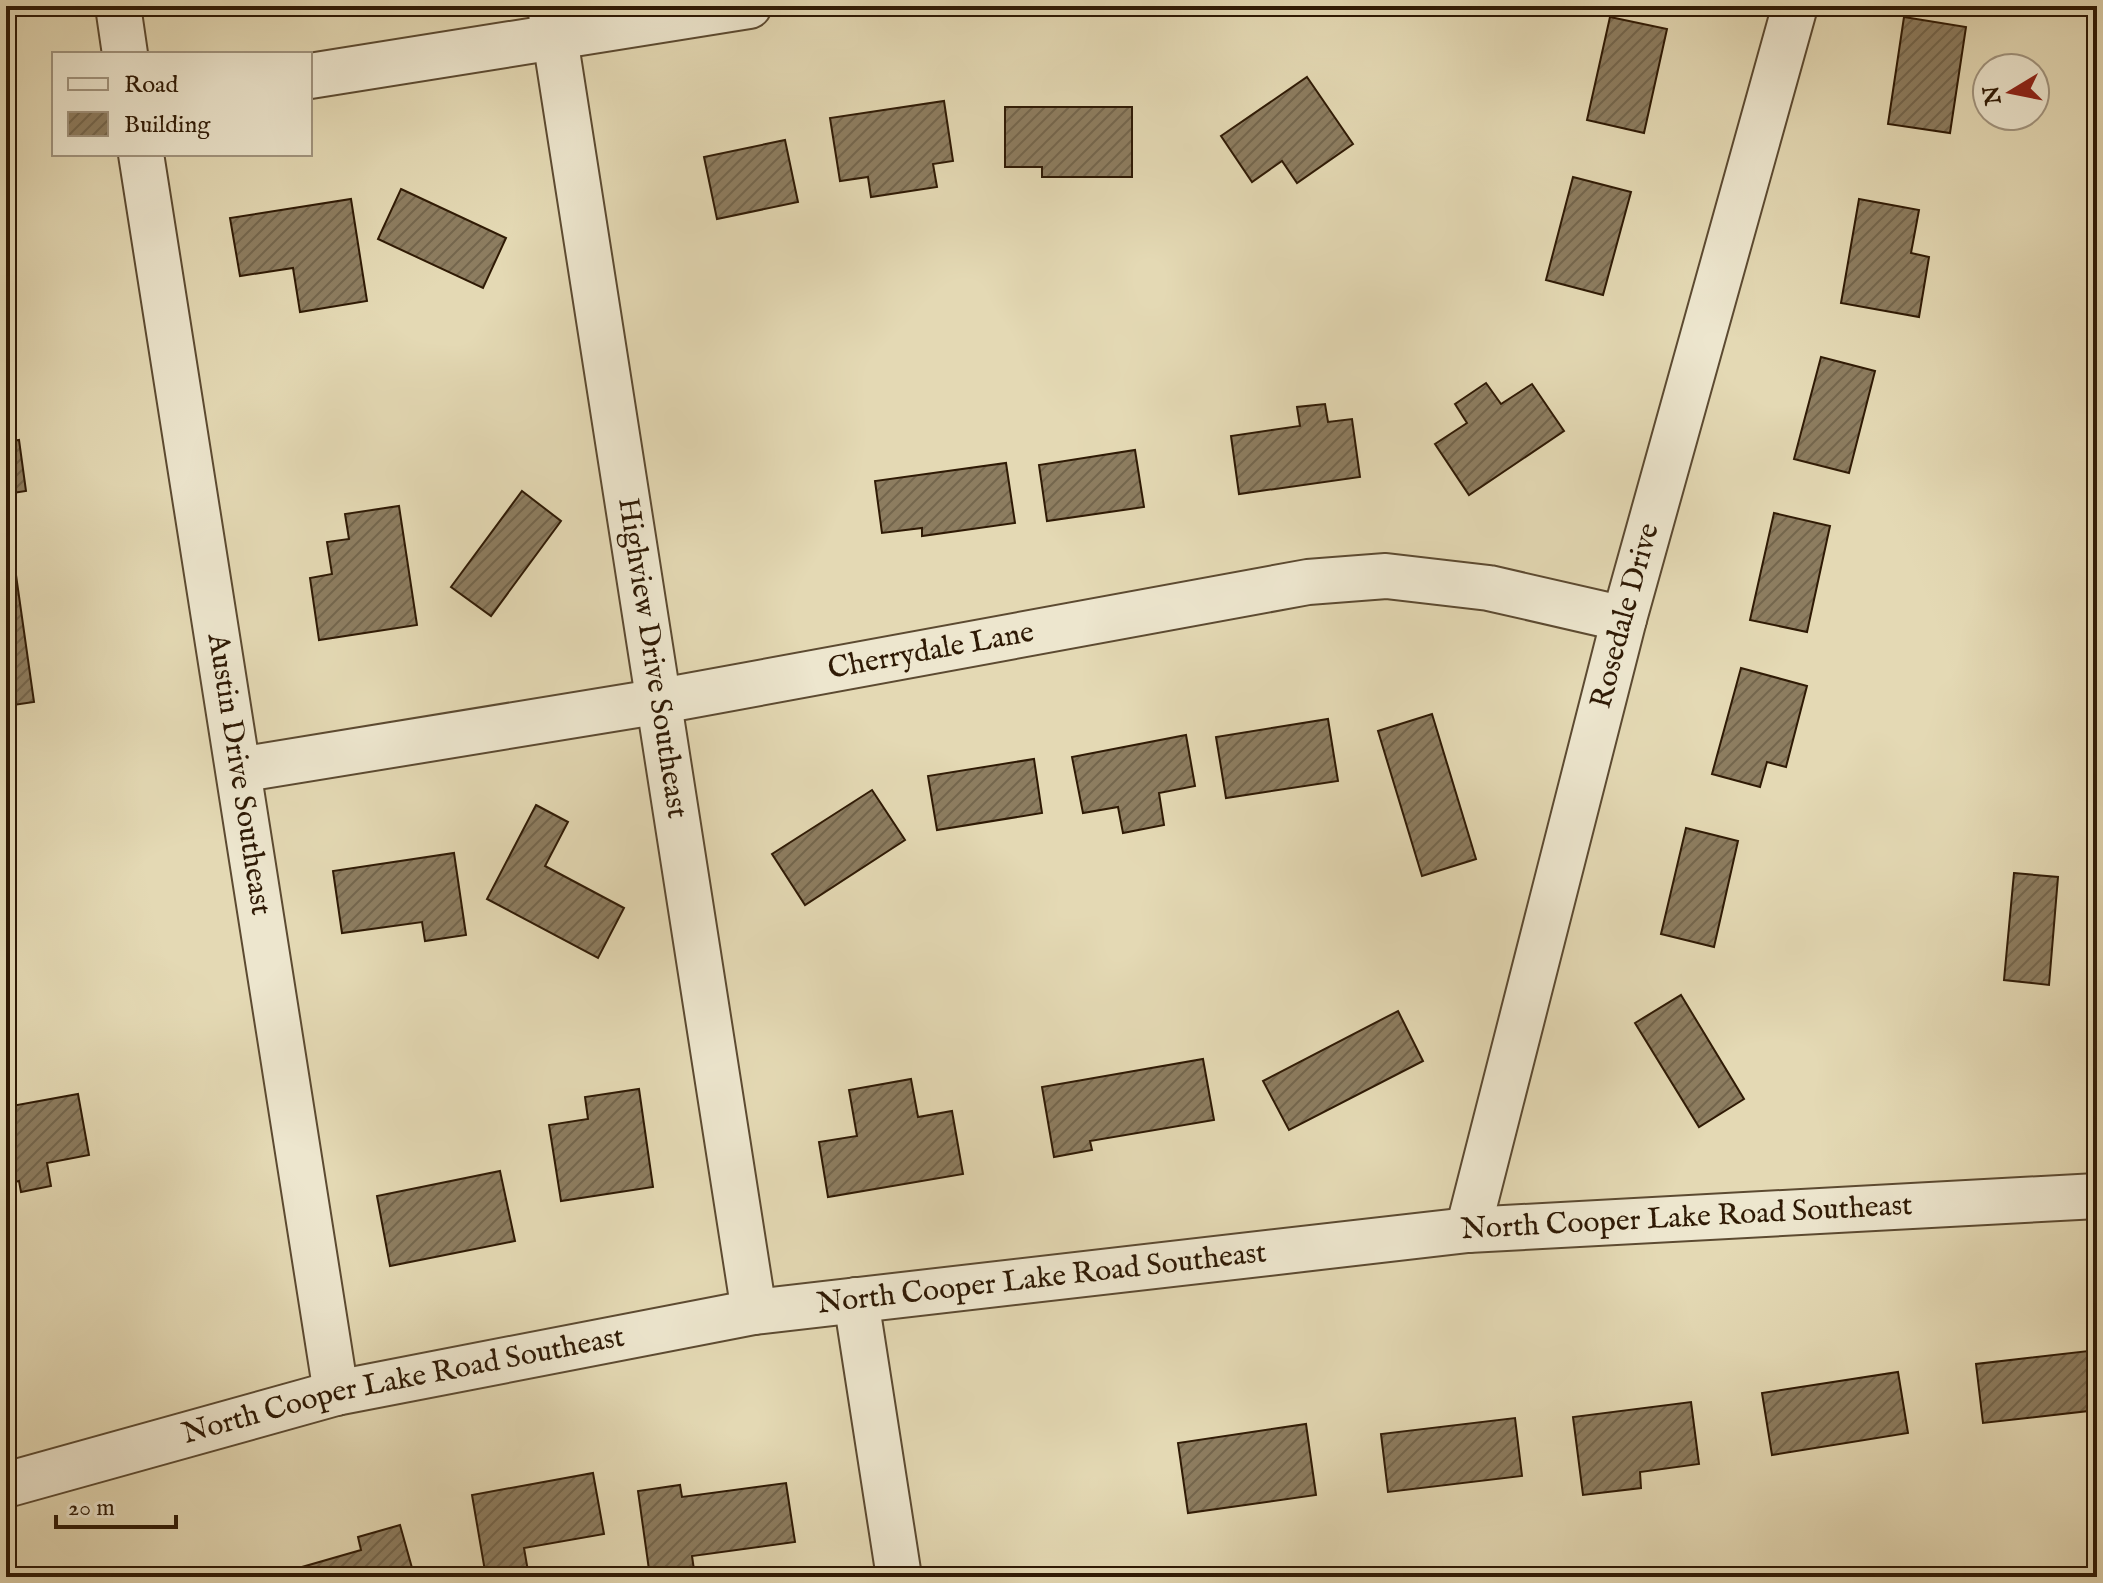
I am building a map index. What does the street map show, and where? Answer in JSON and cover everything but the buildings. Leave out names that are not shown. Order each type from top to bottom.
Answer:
[{"type":"street","points":[[118,6],[125,52]]},
{"type":"street","points":[[312,76],[553,21],[749,6]]},
{"type":"street","name":"Rosedale Drive","points":[[1468,1230],[1624,619],[1795,6]]},
{"type":"street","name":"Highview Drive Southeast","points":[[553,21],[754,1312]]},
{"type":"street","name":"Austin Drive Southeast","points":[[141,156],[336,1393]]},
{"type":"street","name":"Cherrydale Lane","points":[[239,770],[661,701],[1308,582],[1386,576],[1489,588],[1624,619]]},
{"type":"street","name":"North Cooper Lake Road Southeast","points":[[6,1485],[336,1393],[754,1312],[1468,1230],[2097,1196]]},
{"type":"street","points":[[856,1300],[899,1577]]}]
